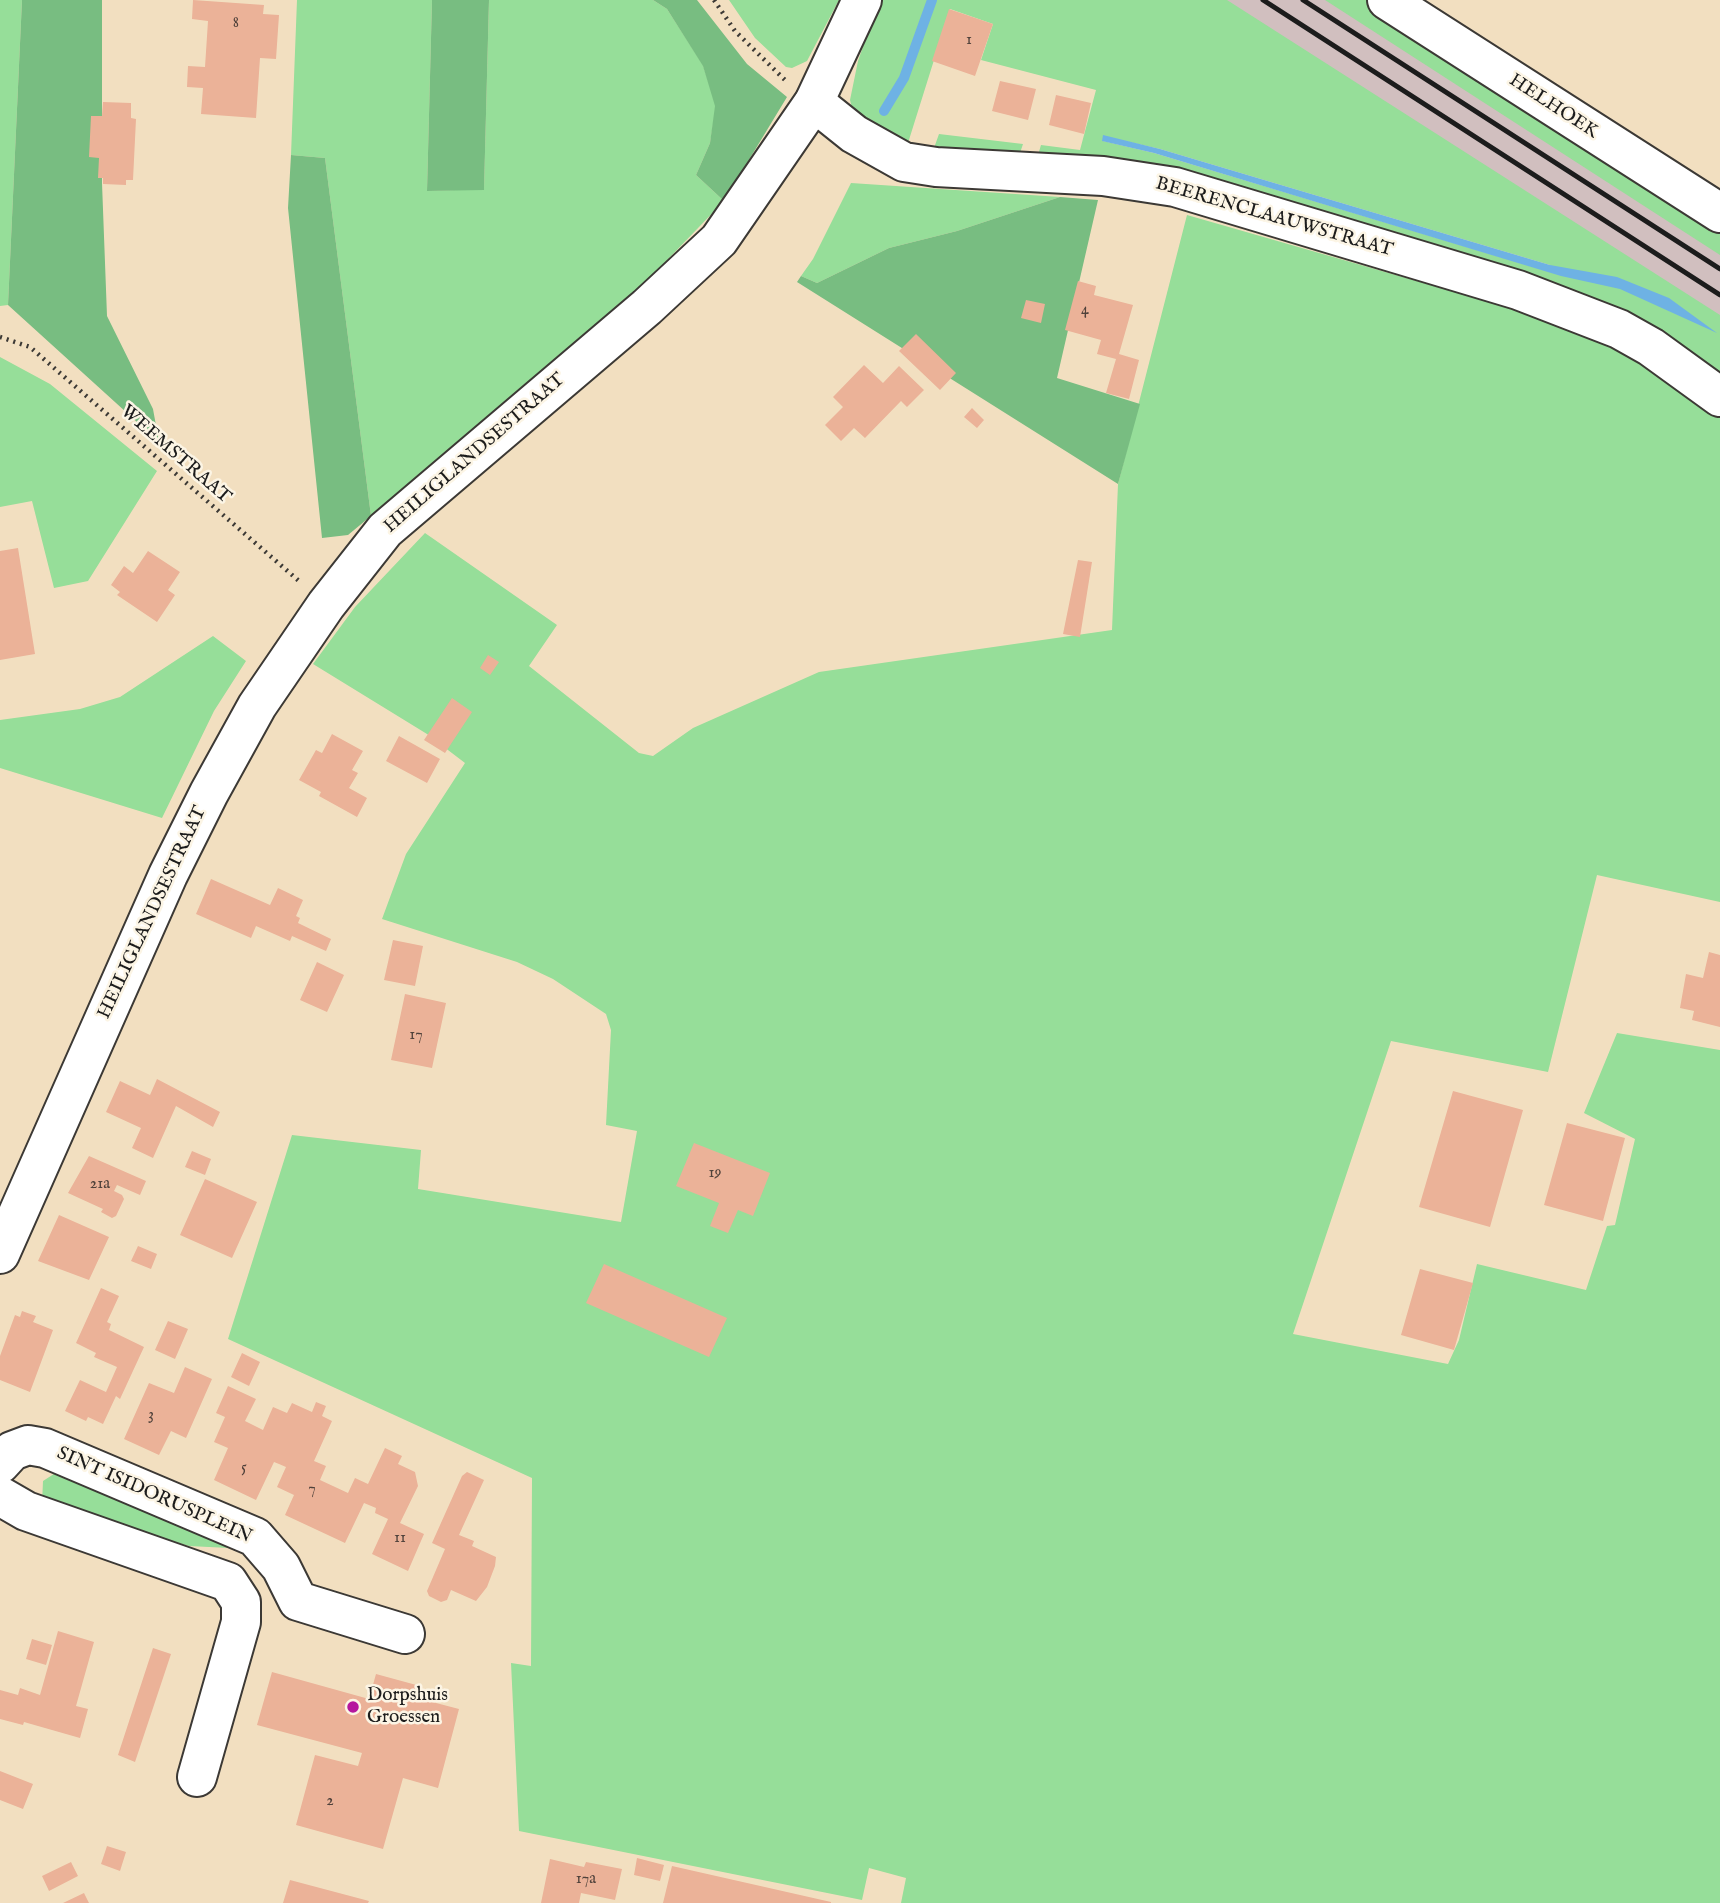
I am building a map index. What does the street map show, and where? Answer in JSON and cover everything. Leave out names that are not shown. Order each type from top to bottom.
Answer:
[{"type":"street","name":"HEILIGLANDSESTRAAT","points":[[0,1254],[168,875],[209,793],[257,706],[326,605],[385,530],[648,307],[719,240],[814,102],[862,0]]},
{"type":"street","name":"HELHOEK","points":[[1387,0],[1720,213]]},
{"type":"street","name":"BEERENCLAAUWSTRAAT","points":[[814,102],[854,134],[904,162],[936,167],[1102,176],[1164,185],[1518,290],[1619,329],[1651,347],[1720,397]]},
{"type":"street","name":"SINT ISIDORUSPLEIN","points":[[0,1464],[12,1451],[28,1445],[45,1448],[255,1537],[281,1567],[298,1601],[405,1634]]},
{"type":"street","points":[[0,1496],[26,1511],[228,1582],[241,1602],[241,1622],[197,1777]]},
{"type":"path","points":[[714,0],[735,30],[758,54],[780,76],[814,102]]},
{"type":"path","name":"WEEMSTRAAT","points":[[0,337],[30,347],[326,605]]},
{"type":"shaded area","points":[[1158,0],[1359,0],[1720,232],[1720,351]]},
{"type":"green space","points":[[0,0],[22,0],[8,305],[0,306]]},
{"type":"green space","points":[[22,0],[102,0],[102,183],[107,316],[153,409],[159,442],[8,305]]},
{"type":"green space","points":[[297,0],[432,0],[427,191],[484,189],[489,0],[653,0],[667,9],[703,65],[716,106],[710,143],[696,175],[724,201],[648,280],[371,516],[325,158],[291,155]]},
{"type":"green space","points":[[432,0],[489,0],[484,190],[427,191]]},
{"type":"green space","points":[[653,0],[697,0],[747,64],[787,97],[724,201],[696,175],[710,143],[715,106],[703,66],[667,9]]},
{"type":"green space","points":[[729,0],[839,0],[807,61],[792,68],[786,67],[755,38]]},
{"type":"green space","points":[[879,0],[1227,0],[1720,315],[1720,382],[1656,337],[1038,155],[1041,145],[1080,150],[1096,90],[981,60],[993,24],[950,9],[908,143],[853,112],[850,100],[858,61]],"holes":[[[1103,136],[1160,149],[1550,265],[1560,275],[1154,153],[1103,141]]]},
{"type":"green space","points":[[1325,0],[1367,0],[1720,227],[1720,255]]},
{"type":"green space","points":[[939,134],[1023,144],[1019,156],[934,148]]},
{"type":"green space","points":[[291,155],[325,158],[371,516],[348,535],[322,538],[288,208]]},
{"type":"green space","points":[[851,183],[1060,197],[957,231],[889,248],[817,283],[801,276],[813,259]]},
{"type":"green space","points":[[1060,197],[1098,200],[1057,378],[1140,404],[1118,484],[797,282],[801,276],[817,283],[889,248],[957,231]]},
{"type":"green space","points":[[1187,215],[1608,336],[1720,417],[1720,902],[1597,875],[1548,1072],[1391,1041],[1293,1334],[1448,1364],[1459,1340],[1477,1264],[1586,1290],[1607,1226],[1615,1225],[1635,1139],[1584,1113],[1617,1033],[1720,1050],[1720,1903],[901,1903],[906,1878],[869,1868],[862,1900],[519,1831],[511,1663],[531,1666],[532,1478],[228,1339],[292,1135],[421,1150],[418,1189],[621,1222],[637,1131],[606,1125],[611,1030],[606,1014],[553,979],[517,962],[382,919],[406,854],[465,763],[427,734],[313,664],[355,607],[425,533],[557,625],[529,666],[639,753],[653,756],[693,728],[819,672],[1112,630],[1118,484]]},
{"type":"green space","points":[[0,357],[50,384],[157,471],[88,581],[54,588],[32,501],[0,507]]},
{"type":"green space","points":[[213,636],[246,661],[214,711],[162,818],[0,768],[0,720],[80,709],[120,697]]},
{"type":"green space","points":[[57,1472],[229,1548],[189,1546],[42,1504],[43,1481]]},
{"type":"water","points":[[1103,135],[1160,149],[1550,265],[1617,277],[1669,298],[1717,333],[1620,289],[1561,276],[1154,153],[1102,141]]},
{"type":"building","points":[[193,0],[264,5],[263,14],[279,15],[276,59],[260,58],[256,118],[201,114],[203,88],[187,87],[188,66],[205,67],[208,21],[192,19]]},
{"type":"building","points":[[949,9],[993,24],[975,76],[932,61]]},
{"type":"building","points":[[1000,81],[1036,89],[1028,120],[992,111]]},
{"type":"building","points":[[1056,95],[1091,103],[1084,134],[1049,125]]},
{"type":"building","points":[[103,102],[131,103],[131,118],[136,119],[133,180],[126,180],[126,185],[103,184],[103,178],[98,178],[99,158],[89,157],[91,116],[102,116]]},
{"type":"building","points":[[1078,281],[1096,286],[1094,295],[1133,305],[1119,354],[1139,360],[1129,399],[1106,393],[1116,359],[1097,354],[1101,340],[1065,330]]},
{"type":"building","points":[[1026,300],[1045,304],[1041,323],[1021,318]]},
{"type":"building","points":[[916,334],[956,373],[940,390],[899,351]]},
{"type":"building","points":[[864,365],[883,383],[899,366],[924,390],[907,407],[901,401],[865,438],[854,428],[841,441],[825,425],[843,407],[833,397]]},
{"type":"building","points":[[972,408],[984,420],[977,428],[964,417]]},
{"type":"building","points":[[18,548],[35,654],[0,660],[0,551]]},
{"type":"building","points":[[148,551],[180,572],[168,590],[175,595],[157,622],[117,595],[120,592],[111,585],[124,566],[133,573]]},
{"type":"building","points":[[1078,560],[1092,562],[1080,637],[1063,634]]},
{"type":"building","points":[[488,655],[499,662],[490,675],[480,668]]},
{"type":"building","points":[[452,698],[472,712],[445,753],[424,740]]},
{"type":"building","points":[[332,734],[363,751],[352,770],[358,773],[349,788],[367,798],[357,817],[319,796],[321,792],[299,780],[316,750],[322,753]]},
{"type":"building","points":[[399,736],[440,759],[427,783],[386,761]]},
{"type":"building","points":[[211,879],[270,905],[278,888],[303,900],[296,916],[300,918],[298,923],[331,939],[326,951],[292,936],[290,941],[256,926],[251,938],[196,914]]},
{"type":"building","points":[[393,940],[423,946],[415,986],[384,980]]},
{"type":"building","points":[[1709,952],[1720,955],[1720,1027],[1692,1020],[1694,1011],[1680,1008],[1686,974],[1703,978]]},
{"type":"building","points":[[317,962],[344,975],[327,1012],[300,1000]]},
{"type":"building","points":[[405,994],[446,1003],[432,1068],[391,1060]]},
{"type":"building","points":[[157,1079],[220,1112],[213,1127],[176,1106],[153,1158],[132,1148],[141,1128],[106,1112],[120,1081],[150,1095]]},
{"type":"building","points":[[1453,1091],[1523,1110],[1490,1227],[1419,1207]]},
{"type":"building","points":[[1567,1123],[1625,1138],[1603,1221],[1544,1205]]},
{"type":"building","points":[[694,1143],[770,1173],[753,1216],[738,1210],[728,1233],[710,1226],[719,1203],[676,1186]]},
{"type":"building","points":[[192,1151],[211,1159],[205,1175],[185,1167]]},
{"type":"building","points":[[89,1156],[146,1181],[140,1195],[117,1185],[114,1191],[124,1199],[116,1216],[112,1218],[101,1212],[103,1209],[68,1193]]},
{"type":"building","points":[[205,1179],[257,1202],[232,1258],[180,1235]]},
{"type":"building","points":[[59,1215],[109,1237],[89,1280],[38,1261]]},
{"type":"building","points":[[138,1246],[157,1254],[151,1269],[131,1261]]},
{"type":"building","points":[[604,1264],[727,1318],[709,1357],[586,1303]]},
{"type":"building","points":[[1420,1269],[1473,1283],[1454,1350],[1401,1335]]},
{"type":"building","points":[[101,1288],[119,1296],[107,1322],[111,1324],[109,1330],[144,1347],[120,1399],[116,1396],[103,1424],[88,1417],[86,1421],[65,1411],[80,1380],[106,1392],[117,1367],[94,1357],[96,1353],[76,1343]]},
{"type":"building","points":[[22,1311],[36,1316],[33,1322],[53,1330],[30,1392],[0,1380],[0,1356],[15,1315],[20,1317]]},
{"type":"building","points":[[168,1321],[188,1329],[175,1359],[155,1350]]},
{"type":"building","points":[[242,1353],[260,1362],[249,1386],[231,1377]]},
{"type":"building","points":[[185,1367],[212,1379],[186,1438],[171,1431],[159,1455],[124,1439],[149,1383],[174,1393]]},
{"type":"building","points":[[228,1386],[256,1399],[245,1421],[263,1430],[273,1407],[287,1413],[292,1403],[312,1412],[316,1402],[326,1406],[322,1416],[332,1421],[314,1461],[326,1466],[320,1480],[348,1493],[355,1478],[368,1484],[385,1448],[402,1456],[398,1464],[415,1472],[418,1486],[400,1523],[424,1534],[408,1571],[372,1554],[388,1519],[375,1513],[376,1508],[364,1503],[345,1543],[285,1515],[294,1495],[277,1487],[286,1467],[274,1462],[256,1500],[214,1480],[228,1448],[214,1442],[225,1417],[216,1413]]},
{"type":"building","points":[[467,1472],[484,1480],[459,1535],[474,1541],[472,1546],[496,1557],[495,1566],[487,1587],[476,1601],[451,1590],[447,1600],[441,1602],[429,1596],[427,1591],[445,1549],[432,1543],[462,1476]]},
{"type":"building","points":[[58,1631],[94,1642],[76,1706],[88,1709],[80,1738],[24,1722],[23,1725],[0,1719],[0,1690],[18,1695],[20,1688],[40,1695]]},
{"type":"building","points":[[32,1639],[52,1645],[46,1665],[26,1659]]},
{"type":"building","points":[[153,1648],[171,1654],[135,1762],[118,1755]]},
{"type":"building","points":[[272,1672],[369,1699],[376,1674],[420,1686],[417,1698],[459,1709],[438,1788],[403,1778],[383,1849],[296,1825],[315,1755],[358,1766],[362,1753],[257,1725]]},
{"type":"building","points":[[0,1771],[33,1784],[23,1809],[0,1800]]},
{"type":"building","points":[[107,1846],[126,1852],[120,1871],[101,1864]]},
{"type":"building","points":[[637,1858],[664,1865],[660,1881],[634,1875]]},
{"type":"building","points":[[550,1859],[584,1867],[586,1862],[622,1869],[615,1900],[581,1893],[579,1903],[541,1903]]},
{"type":"building","points":[[71,1862],[78,1876],[49,1891],[42,1876]]},
{"type":"building","points":[[672,1866],[831,1902],[831,1903],[663,1903]]},
{"type":"building","points":[[290,1880],[369,1901],[283,1903]]},
{"type":"building","points":[[84,1893],[89,1903],[63,1903]]},
{"type":"waterway","points":[[884,111],[904,78],[932,0]]},
{"type":"railway","points":[[1263,0],[1720,295]]},
{"type":"railway","points":[[1303,0],[1720,269]]},
{"type":"place","name":"Dorpshuis Groessen","points":[[353,1707]]}]
